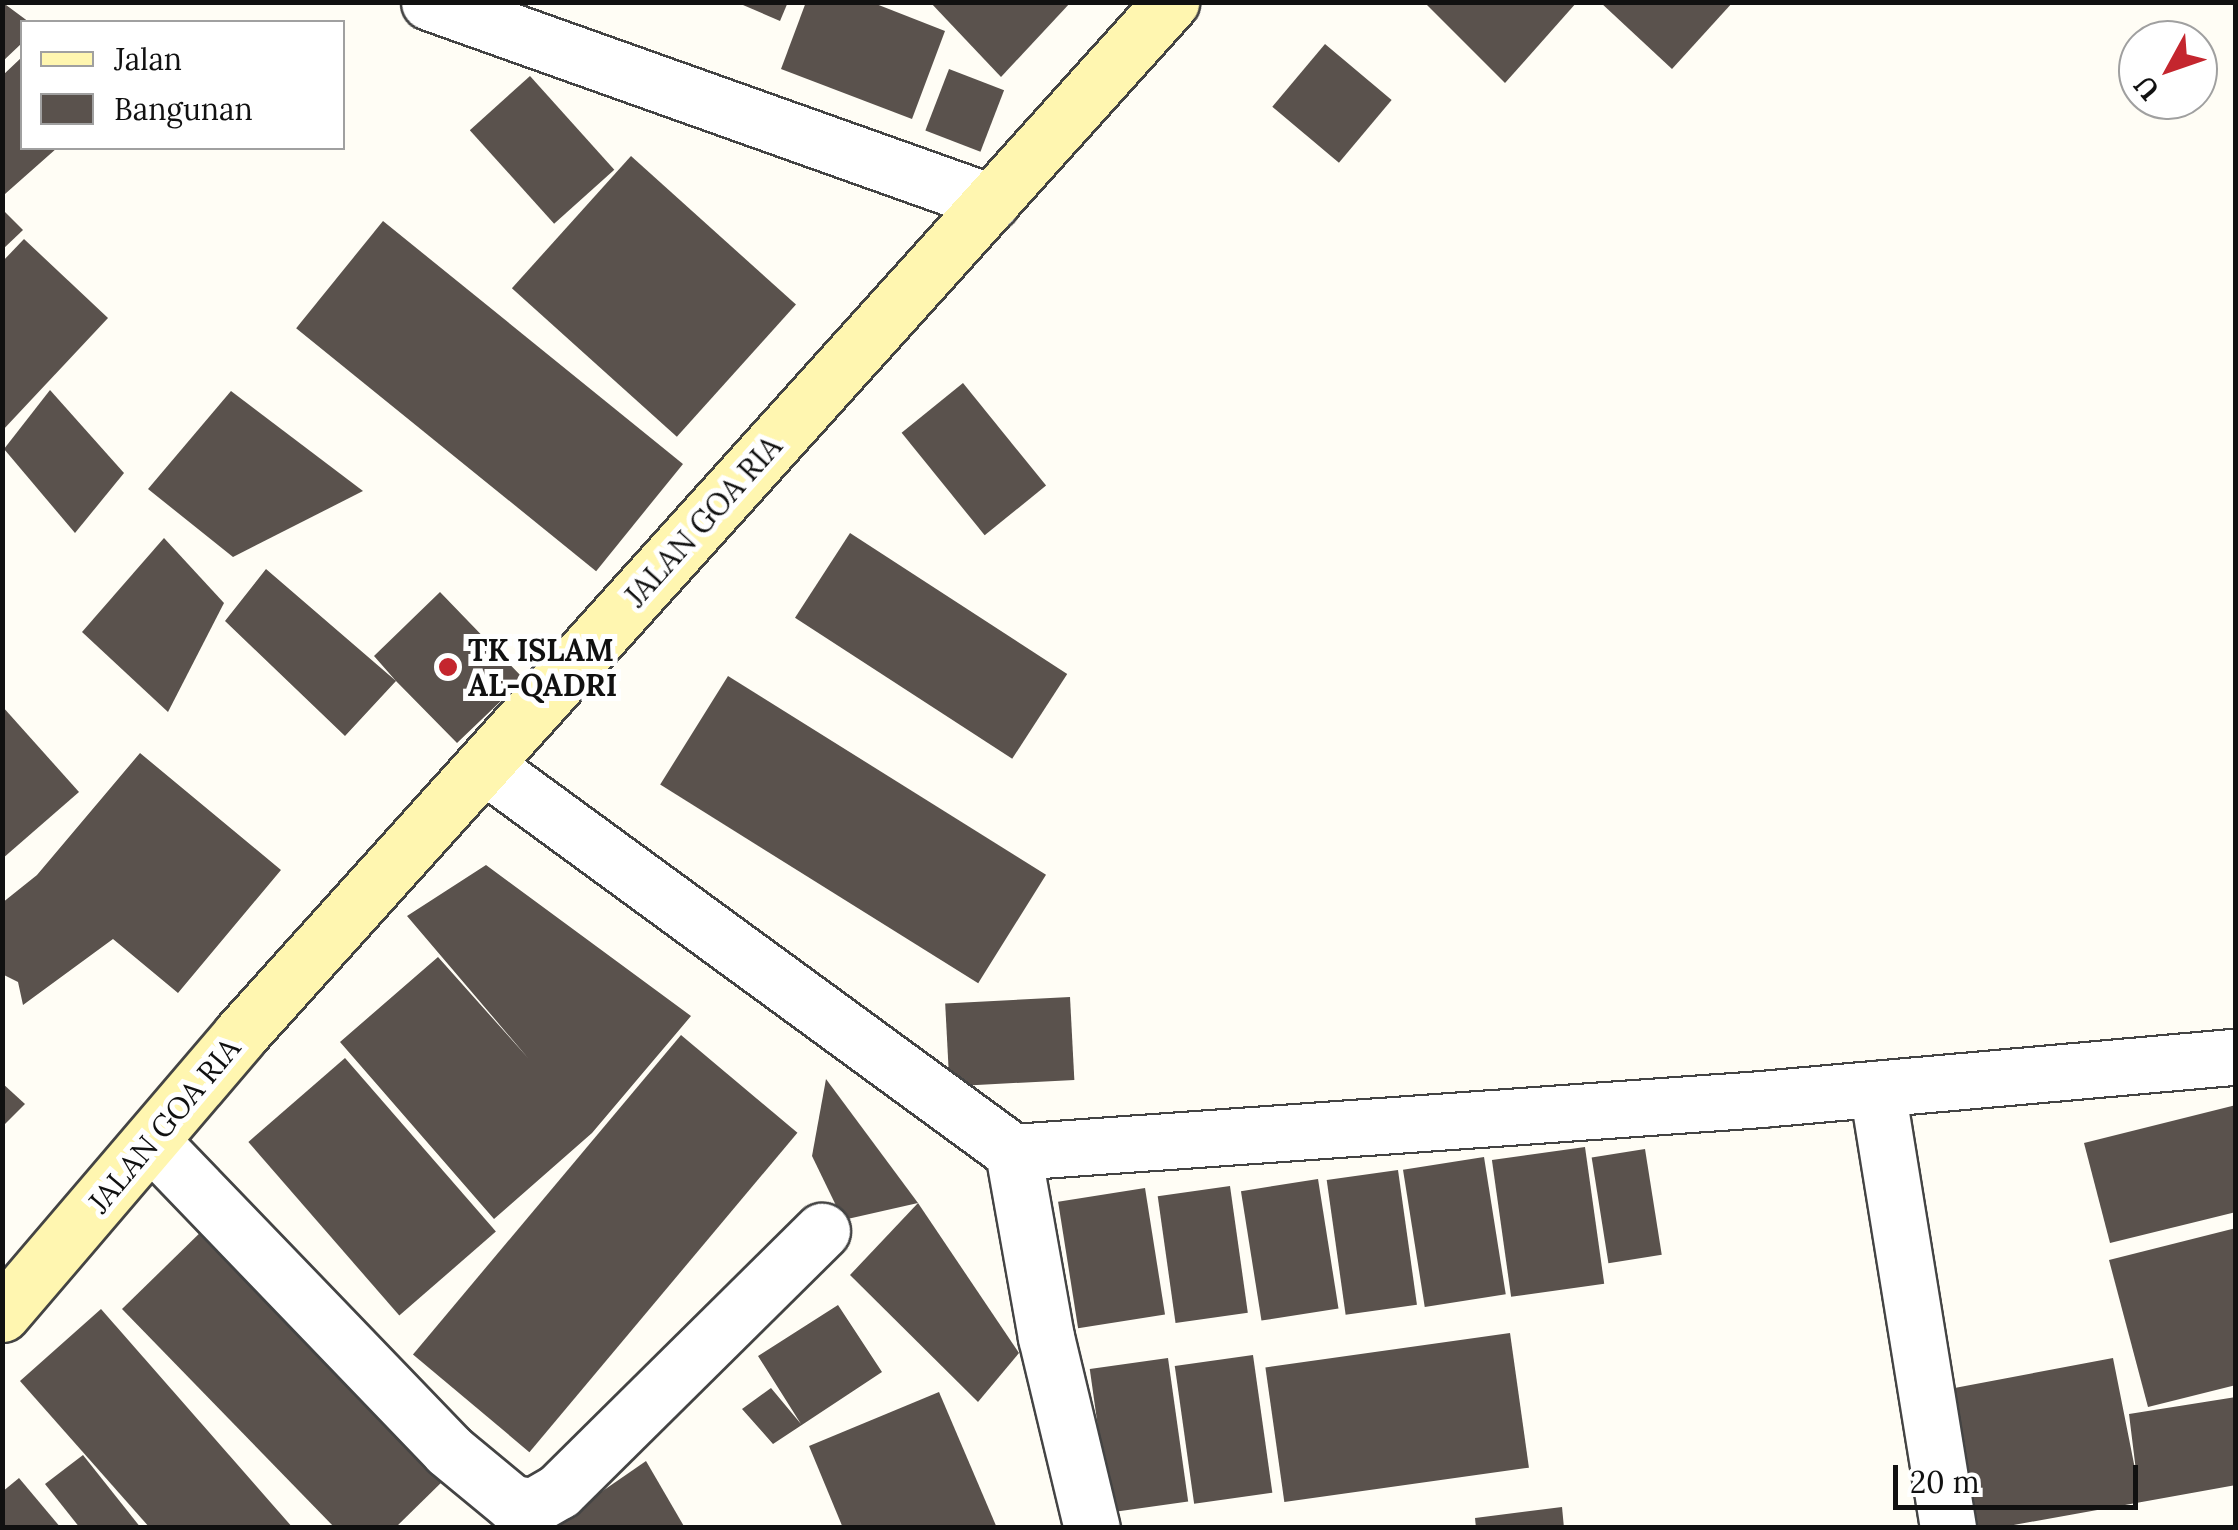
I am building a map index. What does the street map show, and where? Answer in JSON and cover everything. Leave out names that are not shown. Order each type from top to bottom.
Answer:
[{"type":"main road","name":"JALAN GOA RIA","points":[[2,1314],[484,765],[1171,2]]},
{"type":"street","points":[[430,2],[991,202]]},
{"type":"street","points":[[484,765],[1013,1152],[1877,1089],[2236,1057]]},
{"type":"street","points":[[1877,1089],[1948,1528]]},
{"type":"street","points":[[151,1141],[448,1450],[512,1503],[533,1506],[559,1492],[822,1231]]},
{"type":"street","points":[[1013,1152],[1046,1337],[1092,1528]]},
{"type":"building","points":[[2,2],[26,20],[20,20],[20,45],[2,62]]},
{"type":"building","points":[[736,2],[788,2],[780,21]]},
{"type":"building","points":[[806,2],[871,2],[945,31],[912,119],[781,69]]},
{"type":"building","points":[[930,2],[1071,2],[1001,77]]},
{"type":"building","points":[[1424,2],[1577,2],[1505,83]]},
{"type":"building","points":[[1600,2],[1733,2],[1672,69]]},
{"type":"building","points":[[1325,44],[1392,100],[1339,163],[1272,107]]},
{"type":"building","points":[[20,59],[20,150],[55,150],[5,194],[2,76]]},
{"type":"building","points":[[949,69],[1004,90],[980,152],[925,131]]},
{"type":"building","points":[[530,76],[614,170],[554,224],[470,130]]},
{"type":"building","points":[[631,156],[796,305],[677,437],[512,288]]},
{"type":"building","points":[[2,209],[23,230],[2,250]]},
{"type":"building","points":[[383,221],[683,464],[596,571],[296,328]]},
{"type":"building","points":[[24,239],[108,318],[2,431],[2,262]]},
{"type":"building","points":[[963,383],[1046,486],[985,535],[902,433]]},
{"type":"building","points":[[50,390],[124,473],[75,533],[4,449]]},
{"type":"building","points":[[231,391],[363,491],[233,557],[148,489]]},
{"type":"building","points":[[850,533],[1067,674],[1012,759],[795,618]]},
{"type":"building","points":[[164,538],[224,603],[168,712],[82,632]]},
{"type":"building","points":[[266,569],[396,681],[345,736],[225,621]]},
{"type":"building","name":"TK ISLAM AL-QADRI","points":[[440,592],[524,679],[457,743],[374,656]]},
{"type":"building","points":[[728,676],[1046,875],[978,983],[660,785]]},
{"type":"building","points":[[2,706],[79,792],[2,859]]},
{"type":"building","points":[[140,753],[281,870],[178,993],[113,939],[23,1005],[18,982],[2,974],[2,903],[37,875]]},
{"type":"building","points":[[486,865],[691,1016],[592,1133],[494,1219],[340,1042],[438,957],[528,1058],[407,916]]},
{"type":"building","points":[[1070,997],[1074,1080],[950,1086],[945,1004]]},
{"type":"building","points":[[681,1035],[797,1133],[529,1452],[413,1354]]},
{"type":"building","points":[[345,1058],[496,1232],[399,1316],[248,1142]]},
{"type":"building","points":[[826,1079],[918,1203],[843,1220],[812,1156]]},
{"type":"building","points":[[2,1083],[25,1104],[2,1127]]},
{"type":"building","points":[[2236,1105],[2236,1212],[2110,1243],[2084,1143]]},
{"type":"building","points":[[1585,1147],[1604,1284],[1511,1297],[1492,1160]]},
{"type":"building","points":[[1645,1149],[1662,1255],[1608,1263],[1592,1157]]},
{"type":"building","points":[[1484,1157],[1506,1294],[1425,1307],[1403,1170]]},
{"type":"building","points":[[1398,1170],[1417,1305],[1346,1315],[1327,1180]]},
{"type":"building","points":[[1318,1179],[1338,1308],[1261,1321],[1241,1191]]},
{"type":"building","points":[[1230,1186],[1248,1313],[1176,1323],[1158,1196]]},
{"type":"building","points":[[1145,1188],[1165,1314],[1078,1328],[1058,1202]]},
{"type":"building","points":[[918,1203],[1019,1353],[978,1402],[850,1275]]},
{"type":"building","points":[[208,1225],[449,1475],[395,1528],[335,1528],[122,1309]]},
{"type":"building","points":[[2236,1228],[2236,1385],[2148,1407],[2109,1260]]},
{"type":"building","points":[[838,1305],[882,1372],[773,1444],[742,1409],[771,1388],[801,1424],[758,1356]]},
{"type":"building","points":[[101,1309],[293,1528],[150,1528],[20,1381]]},
{"type":"building","points":[[1510,1333],[1529,1468],[1284,1502],[1265,1367]]},
{"type":"building","points":[[1253,1355],[1272,1493],[1194,1504],[1175,1366]]},
{"type":"building","points":[[1168,1358],[1188,1502],[1110,1513],[1090,1369]]},
{"type":"building","points":[[2113,1358],[2137,1479],[2129,1414],[2236,1397],[2236,1485],[1997,1528],[1955,1528],[1928,1393]]},
{"type":"building","points":[[939,1392],[997,1528],[843,1528],[809,1446]]},
{"type":"building","points":[[83,1455],[141,1528],[80,1528],[45,1484]]},
{"type":"building","points":[[646,1461],[685,1528],[549,1528]]},
{"type":"building","points":[[19,1478],[61,1528],[2,1528],[2,1492]]},
{"type":"building","points":[[1562,1507],[1564,1528],[1476,1528],[1475,1518]]},
{"type":"place","name":"TK ISLAM AL-QADRI","points":[[448,667]]}]
